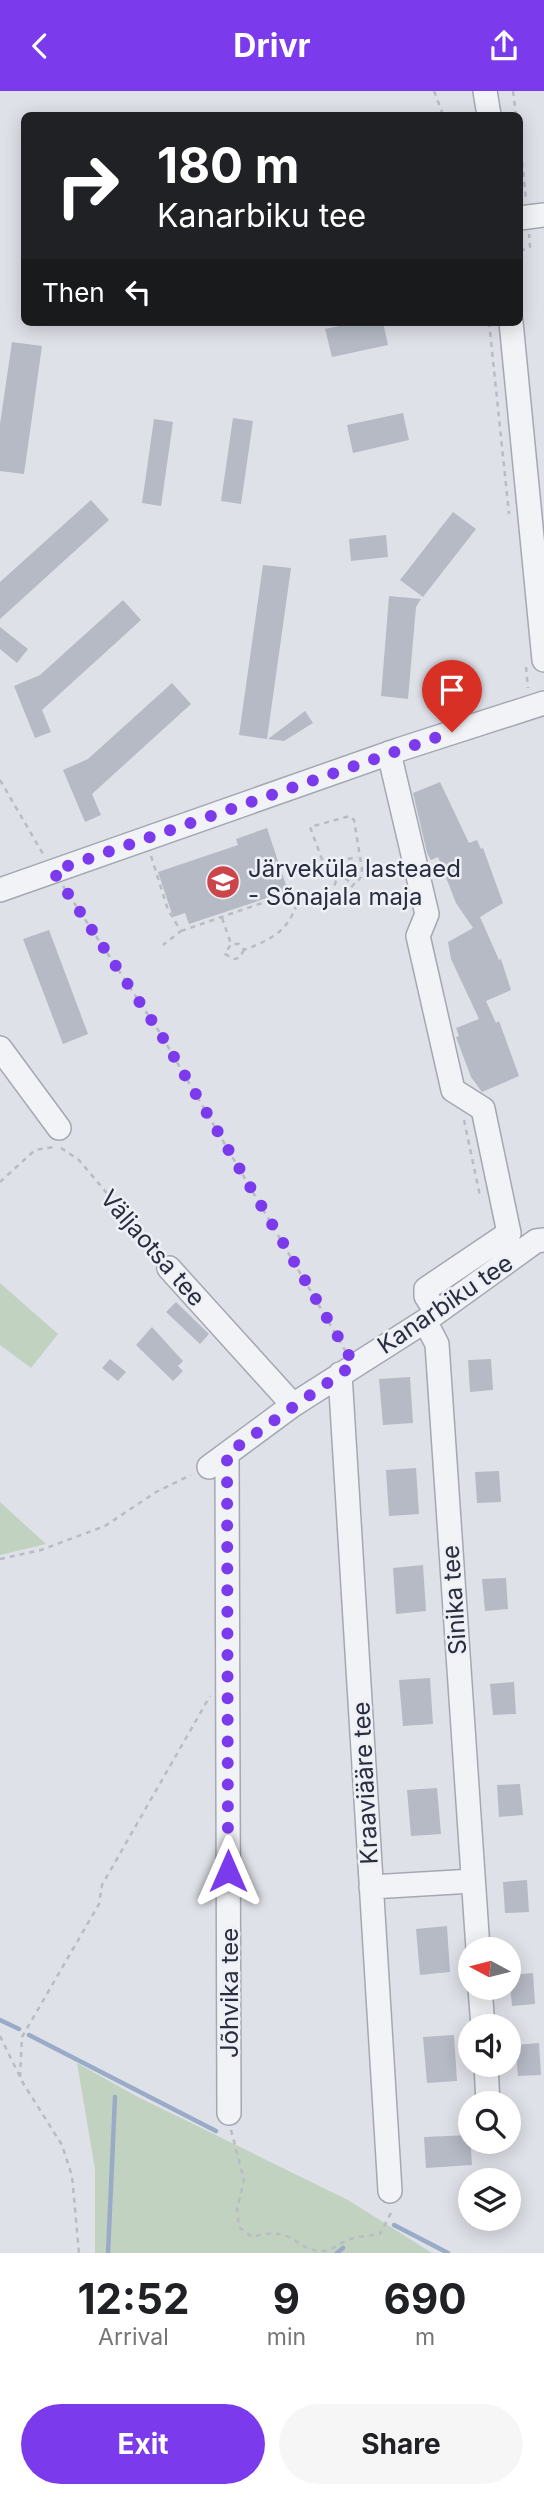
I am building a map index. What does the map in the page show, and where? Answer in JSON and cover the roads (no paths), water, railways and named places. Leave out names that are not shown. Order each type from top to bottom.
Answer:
[{"type":"street","points":[[485,91],[488,112]]},
{"type":"street","points":[[523,218],[544,215]]},
{"type":"street","points":[[511,326],[544,660]]},
{"type":"street","points":[[0,890],[389,753],[544,703]]},
{"type":"street","name":"Sinika tee","points":[[389,753],[427,914],[418,936],[453,1090],[483,1109],[509,1233],[426,1289],[437,1344],[477,1937]]},
{"type":"street","points":[[0,1048],[59,1128]]},
{"type":"street","name":"Kanarbiku tee","points":[[218,1460],[293,1405],[431,1316],[536,1241],[544,1240]]},
{"type":"street","name":"Väljaotsa tee","points":[[169,1268],[293,1405]]},
{"type":"street","name":"Kraaviääre tee","points":[[347,1369],[371,1887],[390,2191]]},
{"type":"street","name":"Jõhvika tee","points":[[218,1460],[228,1683],[229,2113]]},
{"type":"street","points":[[371,1887],[473,1881]]},
{"type":"waterway","points":[[0,2020],[19,2029]]},
{"type":"waterway","points":[[29,2035],[216,2131]]},
{"type":"waterway","points":[[108,2253],[115,2097]]},
{"type":"waterway","points":[[394,2225],[448,2253]]},
{"type":"waterway","points":[[337,2253],[343,2248]]},
{"type":"place","name":"Järveküla lasteaed - Sõnajala maja","points":[[223,882]]}]
